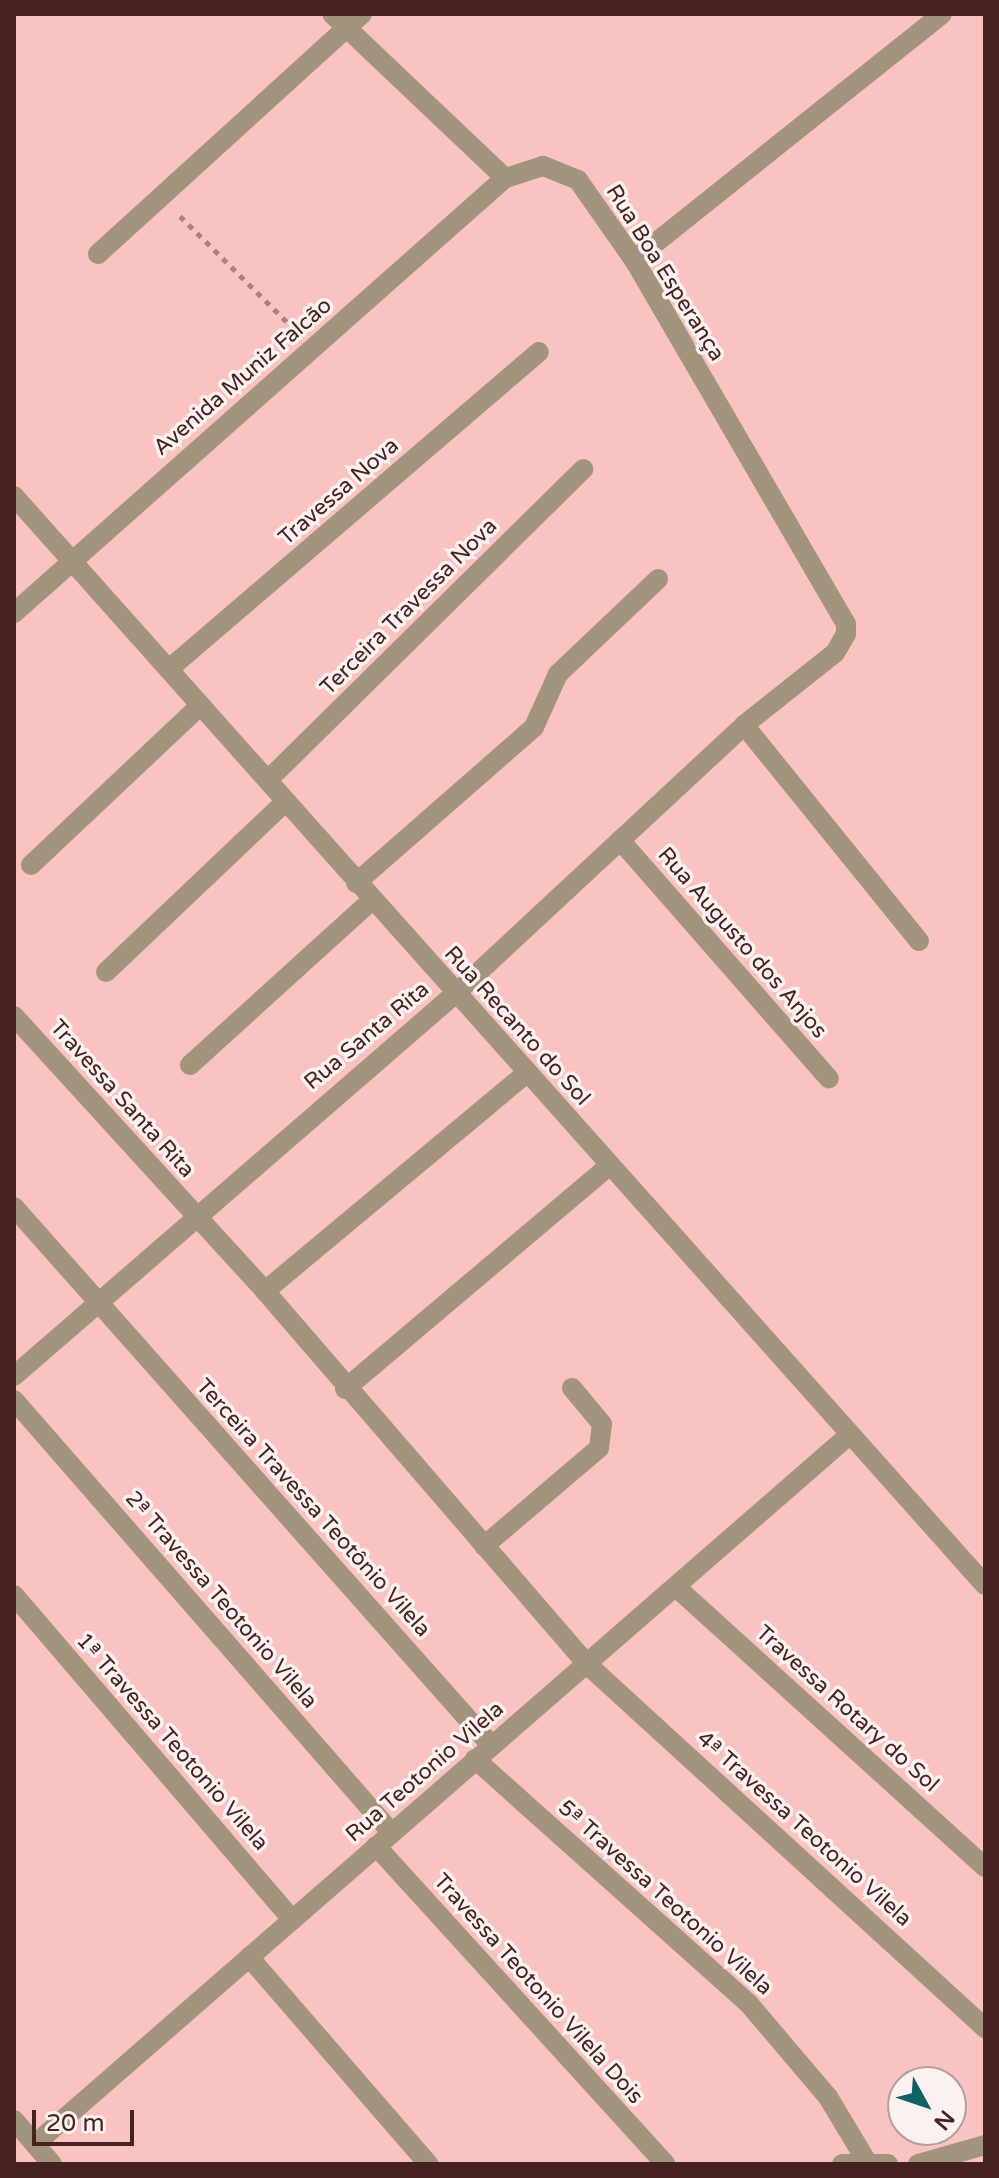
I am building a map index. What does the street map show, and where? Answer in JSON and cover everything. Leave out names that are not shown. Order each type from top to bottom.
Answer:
[{"type":"street","points":[[332,14],[355,22],[505,178]]},
{"type":"street","points":[[634,260],[942,14]]},
{"type":"street","points":[[98,254],[158,195],[355,22]]},
{"type":"street","name":"Rua Boa Esperança","points":[[505,178],[543,166],[578,180],[634,260],[846,624]]},
{"type":"street","name":"Avenida Muniz Falcão","points":[[14,613],[505,178]]},
{"type":"street","name":"Travessa Nova","points":[[169,669],[539,352]]},
{"type":"street","name":"Terceira Travessa Nova","points":[[268,780],[583,469]]},
{"type":"street","name":"Rua Recanto do Sol","points":[[14,496],[268,780],[371,901],[528,1072],[847,1437],[985,1585]]},
{"type":"street","points":[[356,883],[534,727],[558,674],[658,579]]},
{"type":"street","name":"Rua Santa Rita","points":[[14,1376],[194,1215],[456,993],[744,725],[835,653],[846,624]]},
{"type":"street","points":[[31,865],[201,705]]},
{"type":"street","points":[[744,725],[919,941]]},
{"type":"street","points":[[106,972],[286,801]]},
{"type":"street","name":"Rua Augusto dos Anjos","points":[[620,840],[829,1079]]},
{"type":"street","points":[[190,1065],[371,901]]},
{"type":"street","name":"Travessa Santa Rita","points":[[14,1016],[194,1215]]},
{"type":"street","points":[[265,1291],[528,1072]]},
{"type":"street","points":[[345,1389],[609,1166]]},
{"type":"street","name":"Terceira Travessa Teotônio Vilela","points":[[14,1207],[483,1752]]},
{"type":"street","points":[[194,1215],[265,1291],[345,1389],[589,1666]]},
{"type":"street","points":[[484,1546],[599,1448],[602,1424],[572,1388]]},
{"type":"street","name":"2ª Travessa Teotonio Vilela","points":[[14,1400],[391,1832]]},
{"type":"street","name":"Rua Teotonio Vilela","points":[[35,2144],[483,1752],[589,1666],[847,1437]]},
{"type":"street","name":"Travessa Rotary do Sol","points":[[676,1587],[985,1867]]},
{"type":"street","name":"1ª Travessa Teotonio Vilela","points":[[14,1595],[293,1920]]},
{"type":"street","name":"4ª Travessa Teotonio Vilela","points":[[589,1666],[985,2028]]},
{"type":"street","name":"5ª Travessa Teotonio Vilela","points":[[483,1752],[749,2004],[828,2097],[867,2162]]},
{"type":"street","name":"Travessa Teotonio Vilela Dois","points":[[376,1846],[665,2164]]},
{"type":"street","points":[[249,1957],[428,2164]]},
{"type":"street","points":[[14,2120],[52,2164]]},
{"type":"street","points":[[918,2164],[985,2145]]},
{"type":"street","points":[[842,2164],[888,2164]]},
{"type":"path","points":[[158,195],[312,348]]}]
